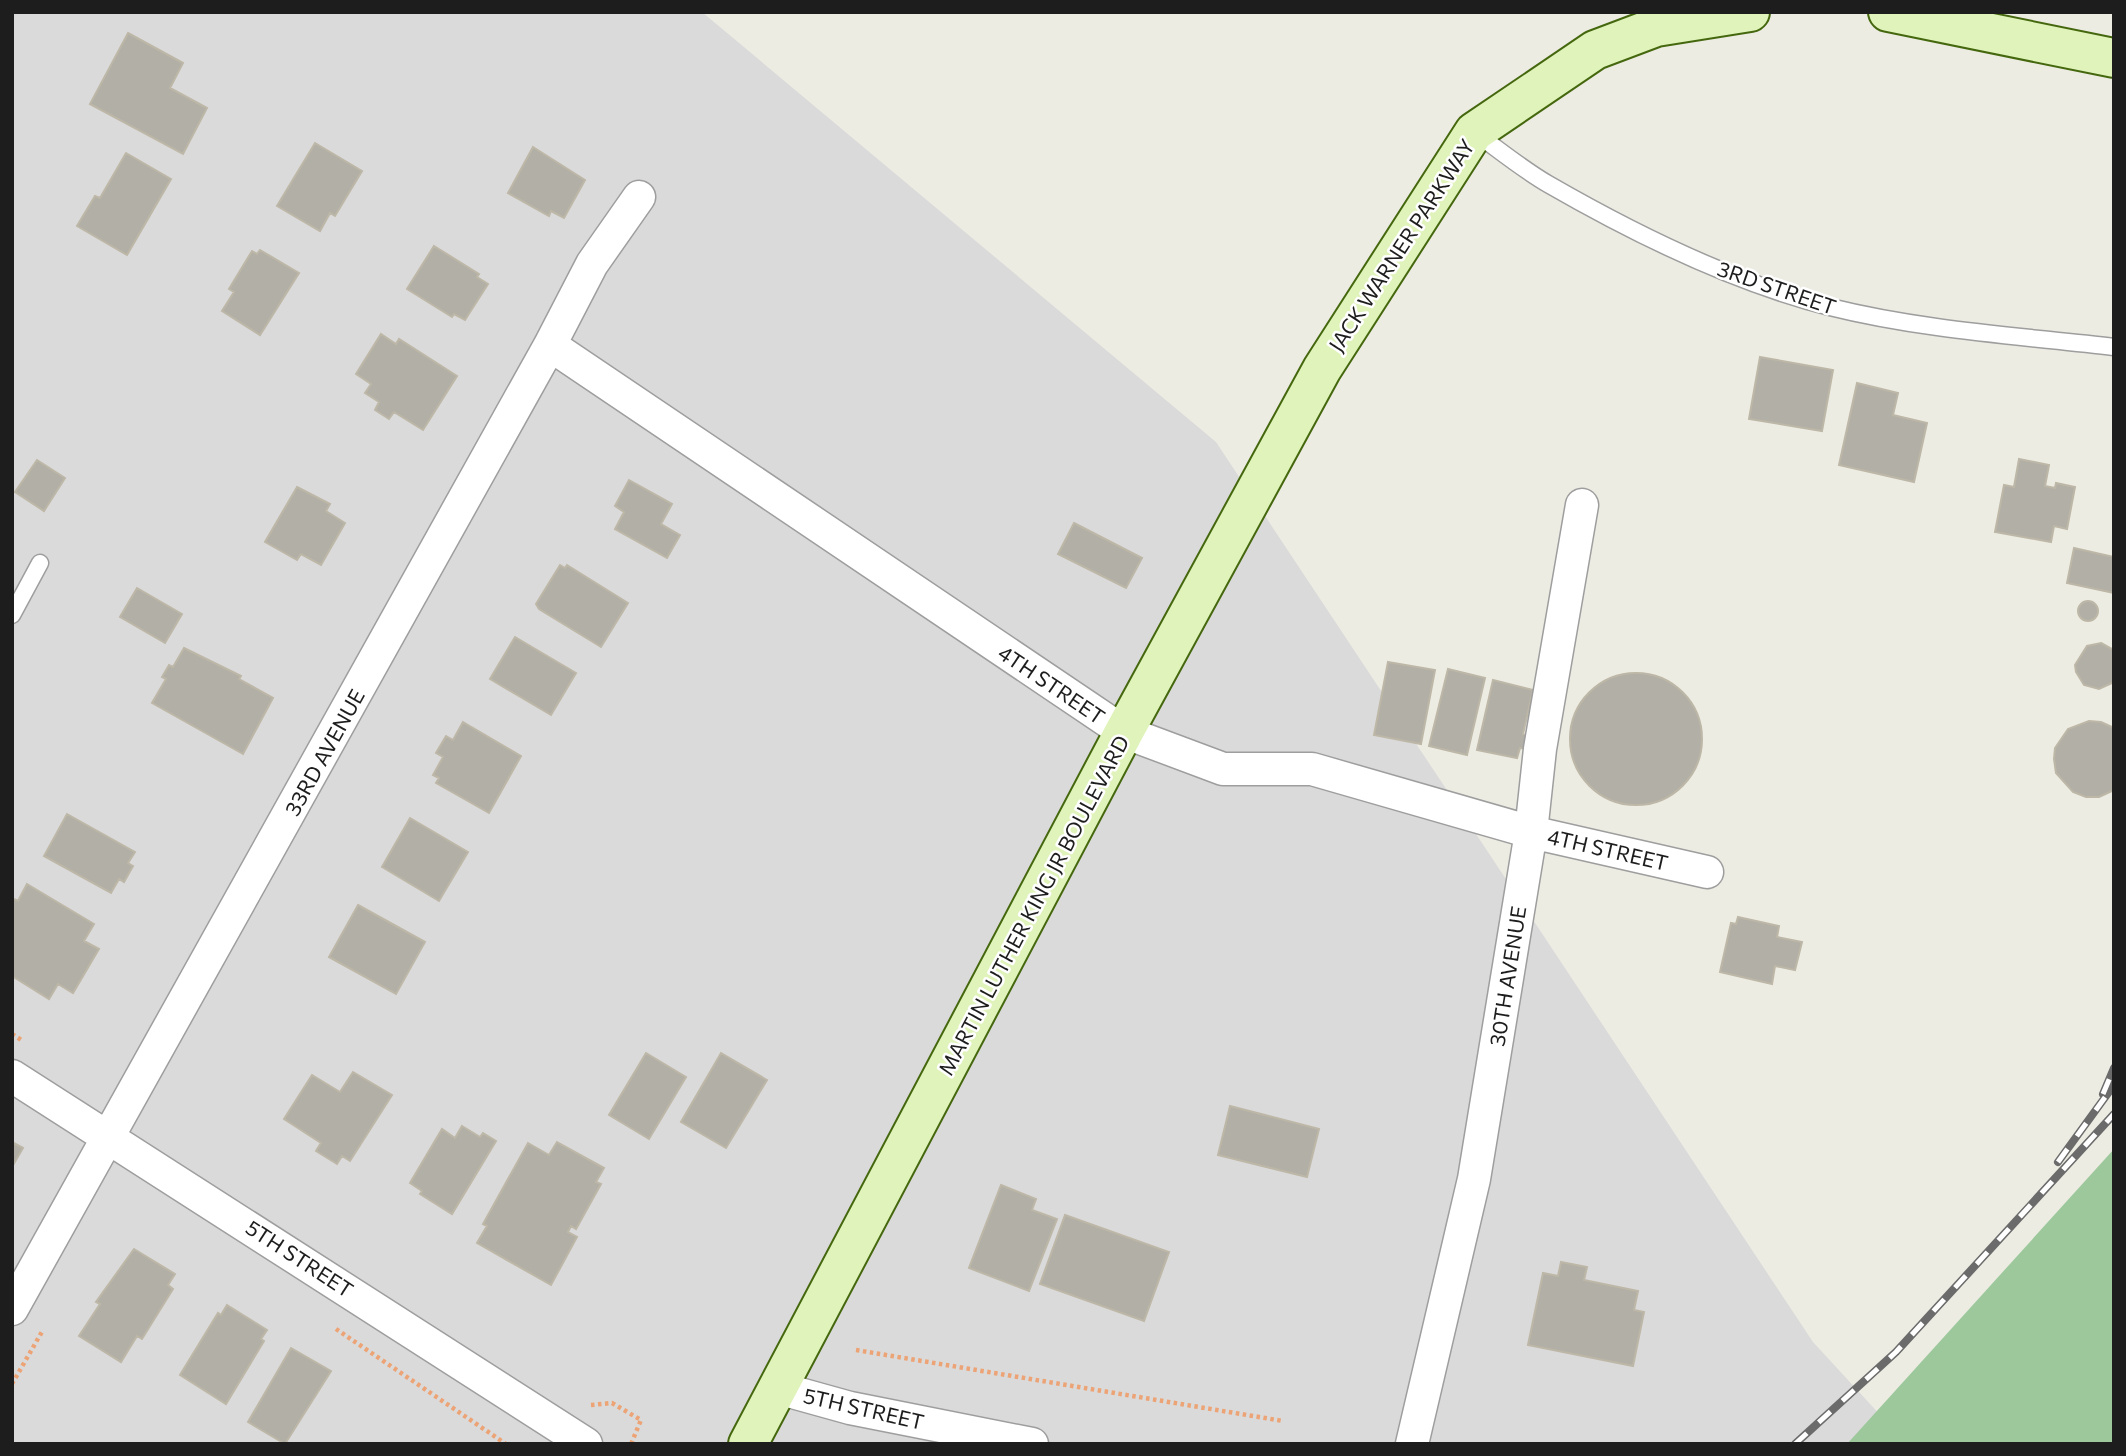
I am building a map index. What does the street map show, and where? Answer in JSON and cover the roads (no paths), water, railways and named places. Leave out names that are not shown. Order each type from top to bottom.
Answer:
[{"type":"main road","name":"JACK WARNER PARKWAY","points":[[1322,369],[1474,132],[1595,50],[1656,27],[1750,12]]},
{"type":"main road","points":[[1888,12],[2114,58]]},
{"type":"main road","name":"MARTIN LUTHER KING JR BOULEVARD","points":[[748,1444],[1124,732],[1322,369]]},
{"type":"street","name":"33RD AVENUE","points":[[12,1309],[551,345],[592,264],[639,197]]},
{"type":"street","name":"4TH STREET","points":[[551,345],[1124,732],[1223,769],[1312,769],[1531,832],[1707,872]]},
{"type":"street","name":"30TH AVENUE","points":[[1412,1444],[1474,1179],[1531,832],[1540,749],[1582,505]]},
{"type":"street","name":"5TH STREET","points":[[12,1076],[110,1136],[586,1444]]},
{"type":"street","name":"5TH STREET","points":[[778,1388],[850,1408],[1032,1444]]},
{"type":"lane","name":"3RD STREET","points":[[1474,132],[1545,183],[1616,220],[1725,271],[1816,303],[1938,326],[2114,347]]},
{"type":"lane","points":[[12,615],[40,563]]},
{"type":"railway","points":[[2103,1094],[2114,1068]]},
{"type":"railway","points":[[2058,1162],[2114,1085]]},
{"type":"railway","points":[[1795,1444],[1896,1352],[2114,1114]]}]
